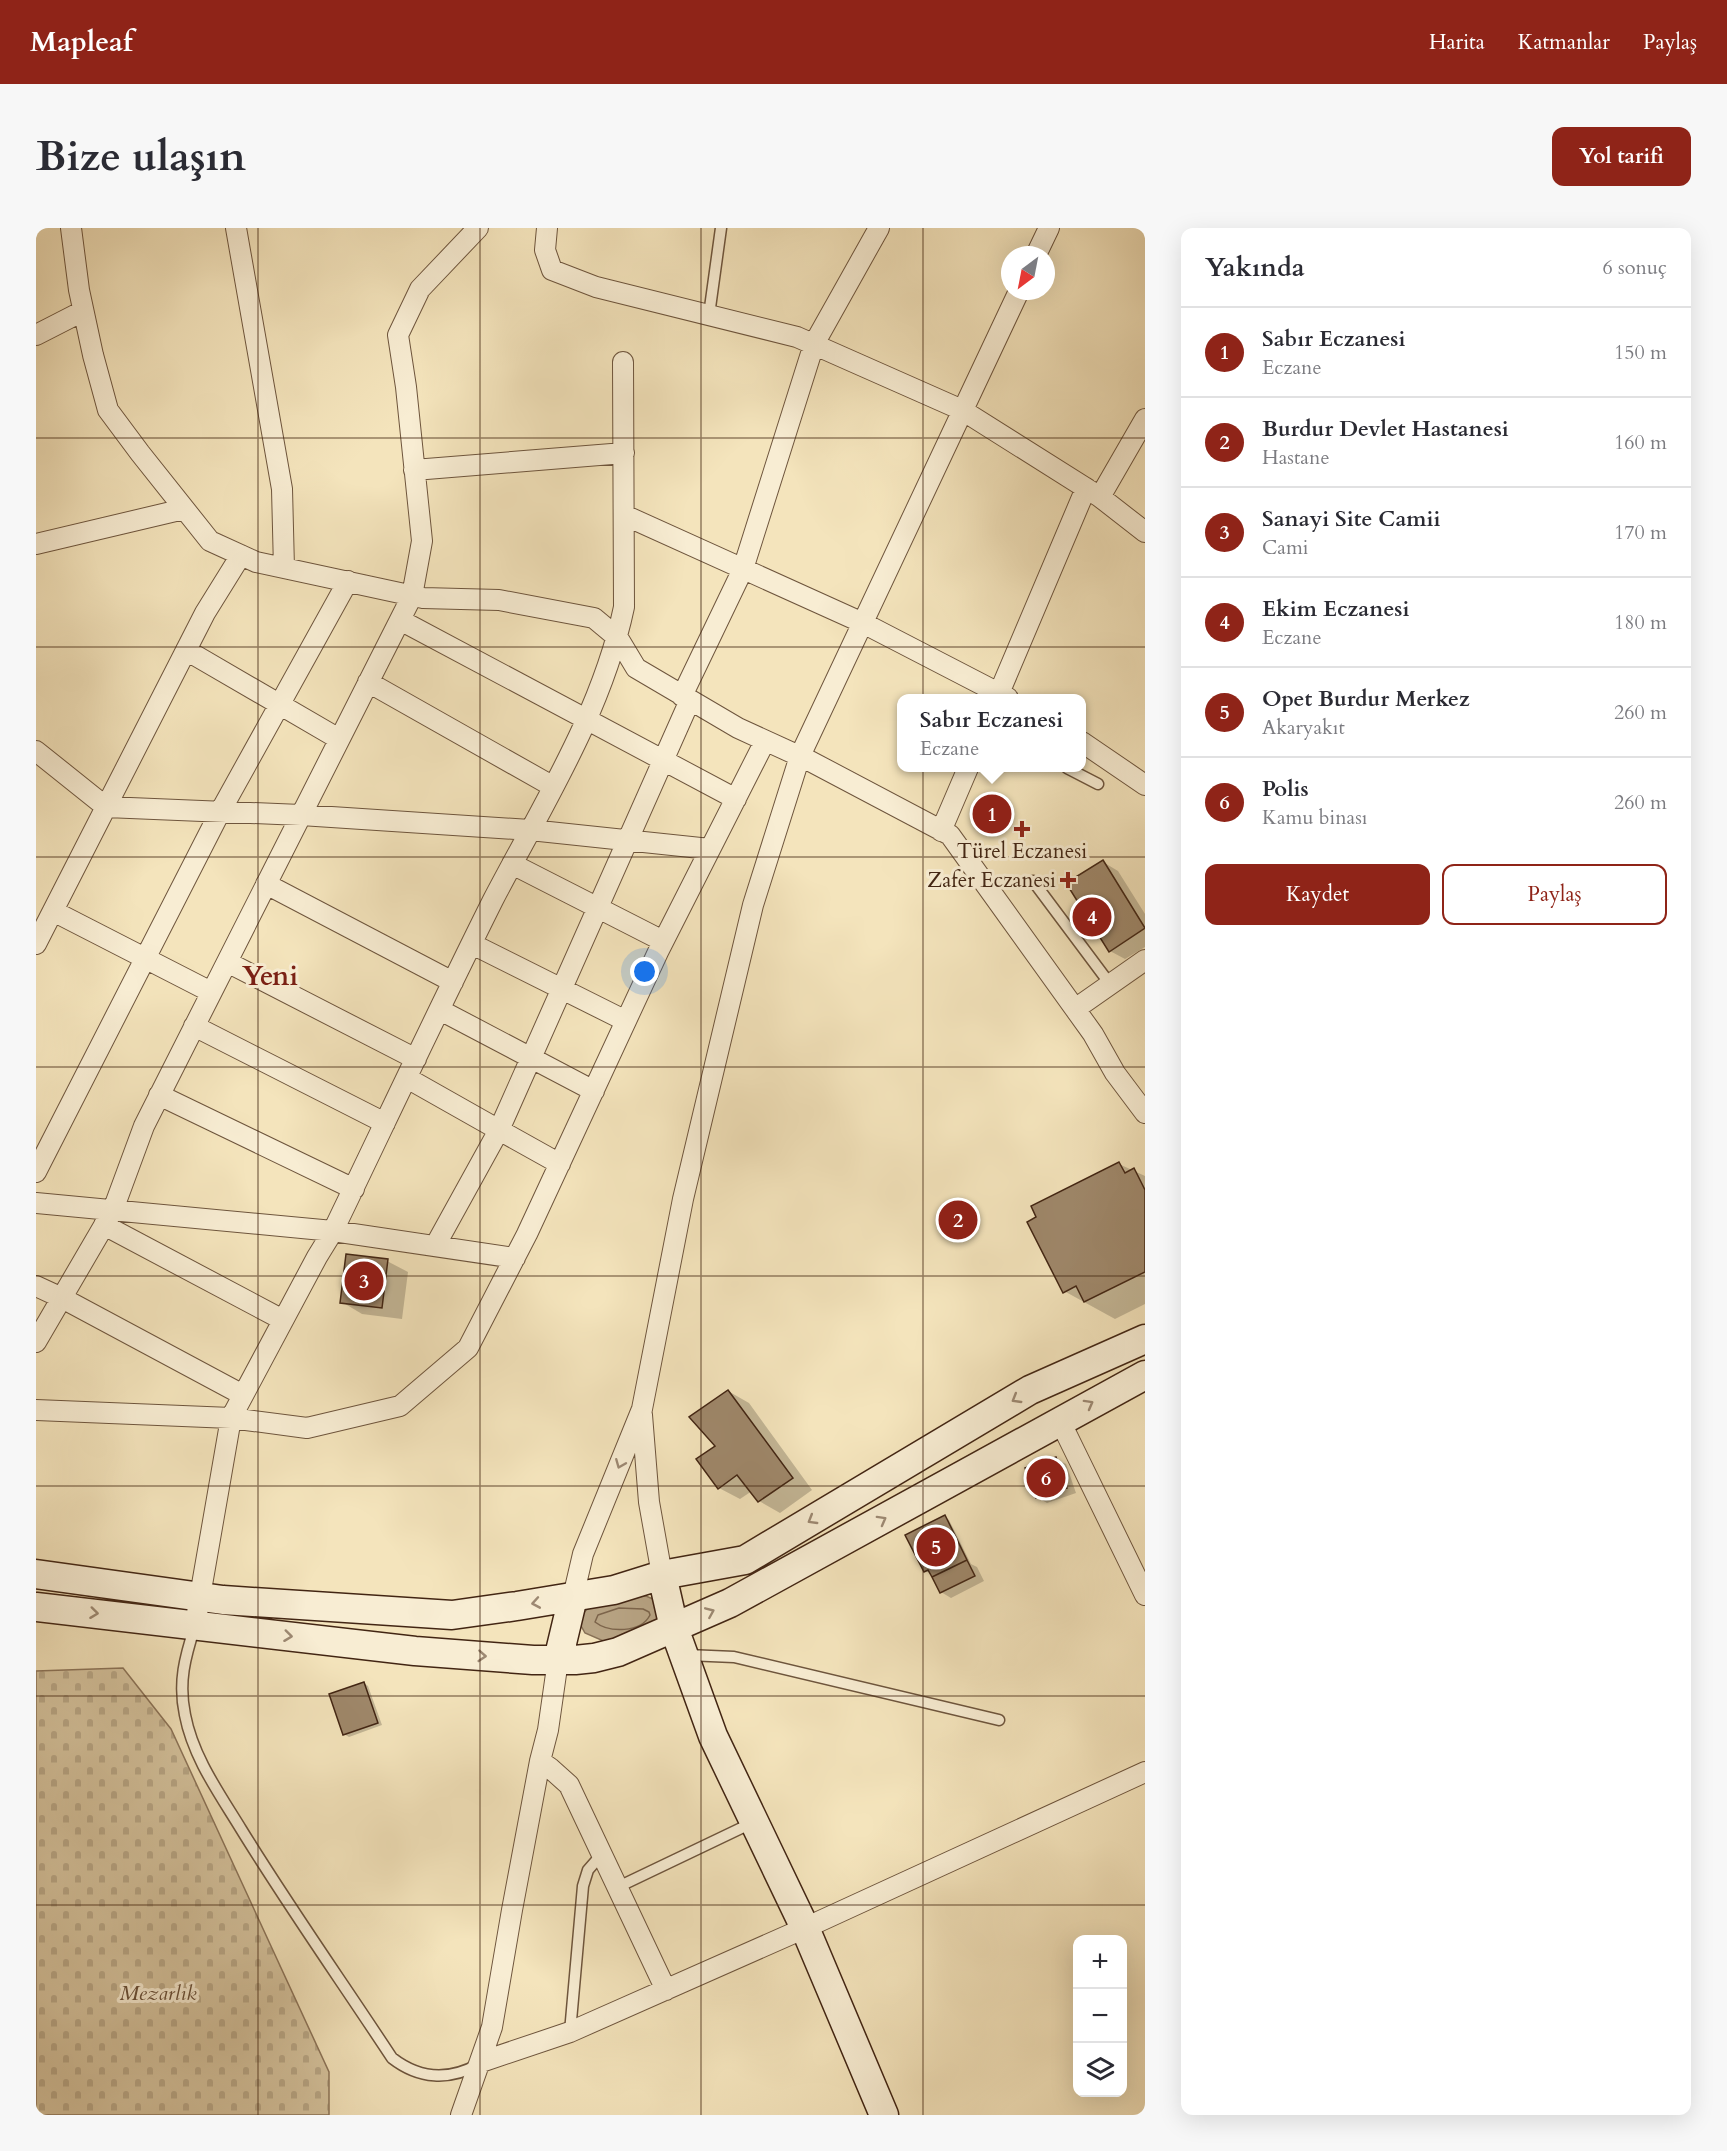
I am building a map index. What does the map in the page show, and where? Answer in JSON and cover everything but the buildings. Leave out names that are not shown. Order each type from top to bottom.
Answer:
[{"type":"main road","points":[[36,1574],[223,1600],[452,1615],[614,1590],[662,1575],[745,1560],[1030,1390],[1145,1339]]},
{"type":"main road","points":[[36,1606],[415,1651],[533,1660],[594,1658],[618,1652],[730,1604],[1145,1375]]},
{"type":"main road","points":[[662,1575],[674,1628],[713,1736],[805,1928],[884,2115]]},
{"type":"main road","points":[[558,1660],[573,1597]]},
{"type":"street","points":[[71,228],[83,311],[108,410],[210,541],[256,562],[412,596],[499,600],[594,618],[618,638],[636,668],[738,728],[800,756],[950,836],[1093,1034],[1115,1073],[1145,1113]]},
{"type":"street","points":[[236,228],[282,489],[284,568]]},
{"type":"street","points":[[36,1342],[108,1218],[144,1126],[159,1095],[412,596],[422,541],[398,335],[420,289],[478,228]]},
{"type":"street","points":[[547,228],[545,250],[552,270],[596,287],[797,337],[814,344],[962,410],[1093,493],[1145,532]]},
{"type":"street","points":[[435,1246],[499,1130],[663,760],[686,698],[743,569],[814,344],[879,228]]},
{"type":"street","points":[[1040,246],[1049,228]]},
{"type":"street","points":[[573,1597],[583,1554],[642,1409],[683,1198],[753,905],[800,756],[1015,300]]},
{"type":"street","points":[[36,335],[83,311]]},
{"type":"street","points":[[195,1625],[231,1418],[354,1189],[453,981],[587,719],[618,638],[624,607],[623,362]]},
{"type":"street","points":[[1003,694],[1093,493],[1145,420]]},
{"type":"street","points":[[414,470],[624,453]]},
{"type":"street","points":[[36,544],[184,509]]},
{"type":"street","points":[[624,514],[862,623],[996,694]]},
{"type":"street","points":[[36,944],[205,613],[241,555]]},
{"type":"street","points":[[36,1172],[220,812],[348,581]]},
{"type":"street","points":[[400,620],[736,799]]},
{"type":"street","points":[[186,650],[339,739]]},
{"type":"street","points":[[368,682],[552,786]]},
{"type":"street","points":[[36,1410],[231,1418],[307,1428],[400,1406],[468,1348],[515,1258],[663,941],[765,741]]},
{"type":"street","points":[[1086,745],[1145,785]]},
{"type":"street","points":[[36,751],[106,807],[301,815],[530,830],[710,849]]},
{"type":"street","points":[[941,831],[966,772]]},
{"type":"street","points":[[512,864],[663,941]]},
{"type":"street","points":[[266,884],[453,981]]},
{"type":"street","points":[[53,911],[211,992]]},
{"type":"street","points":[[472,944],[626,1022]]},
{"type":"street","points":[[1075,1009],[1145,960]]},
{"type":"street","points":[[226,962],[416,1059]]},
{"type":"street","points":[[440,1010],[594,1091]]},
{"type":"street","points":[[194,1026],[385,1123]]},
{"type":"street","points":[[407,1078],[560,1164]]},
{"type":"street","points":[[159,1095],[354,1189]]},
{"type":"street","points":[[36,1203],[108,1218],[333,1231],[515,1258]]},
{"type":"street","points":[[108,1218],[283,1320]]},
{"type":"street","points":[[36,1286],[243,1395]]},
{"type":"street","points":[[642,1409],[649,1502],[662,1575]]},
{"type":"street","points":[[1060,1421],[1145,1595]]},
{"type":"street","points":[[460,2115],[492,2027],[540,1761],[548,1730],[558,1660]]},
{"type":"street","points":[[540,1761],[569,1785],[666,1990]]},
{"type":"street","points":[[481,2062],[570,2032],[805,1928],[1145,1772]]},
{"type":"lane","points":[[710,315],[721,228]]},
{"type":"lane","points":[[1075,772],[1098,784]]},
{"type":"lane","points":[[1033,881],[1110,984]]},
{"type":"lane","points":[[195,1625],[183,1664],[182,1680],[183,1705],[189,1733],[205,1770],[259,1858],[392,2058],[410,2070],[432,2076],[458,2074],[481,2062]]},
{"type":"lane","points":[[683,1655],[734,1657],[999,1720]]},
{"type":"lane","points":[[618,1887],[754,1821]]},
{"type":"lane","points":[[570,2032],[583,1886],[588,1870],[602,1854]]},
{"type":"green space","name":"Mezarlık","points":[[123,1668],[171,1729],[329,2072],[329,2115],[36,2115],[36,1671]]},
{"type":"water","points":[[631,1595],[646,1596],[660,1602],[661,1627],[608,1643],[585,1633],[580,1624],[583,1615],[592,1604]]},
{"type":"place","name":"Sabır Eczanesi","points":[[992,814]]},
{"type":"place","name":"Türel Eczanesi","points":[[1022,829]]},
{"type":"place","name":"Zafer Eczanesi","points":[[1068,880]]},
{"type":"place","name":"Ekim Eczanesi","points":[[1092,917]]},
{"type":"place","name":"Burdur Devlet Hastanesi","points":[[958,1220]]},
{"type":"place","name":"Sanayi Site Camii","points":[[364,1281]]},
{"type":"place","name":"Polis","points":[[1046,1478]]},
{"type":"place","name":"Opet Burdur Merkez","points":[[936,1547]]},
{"type":"district","name":"Yeni","points":[[270,976]]}]
